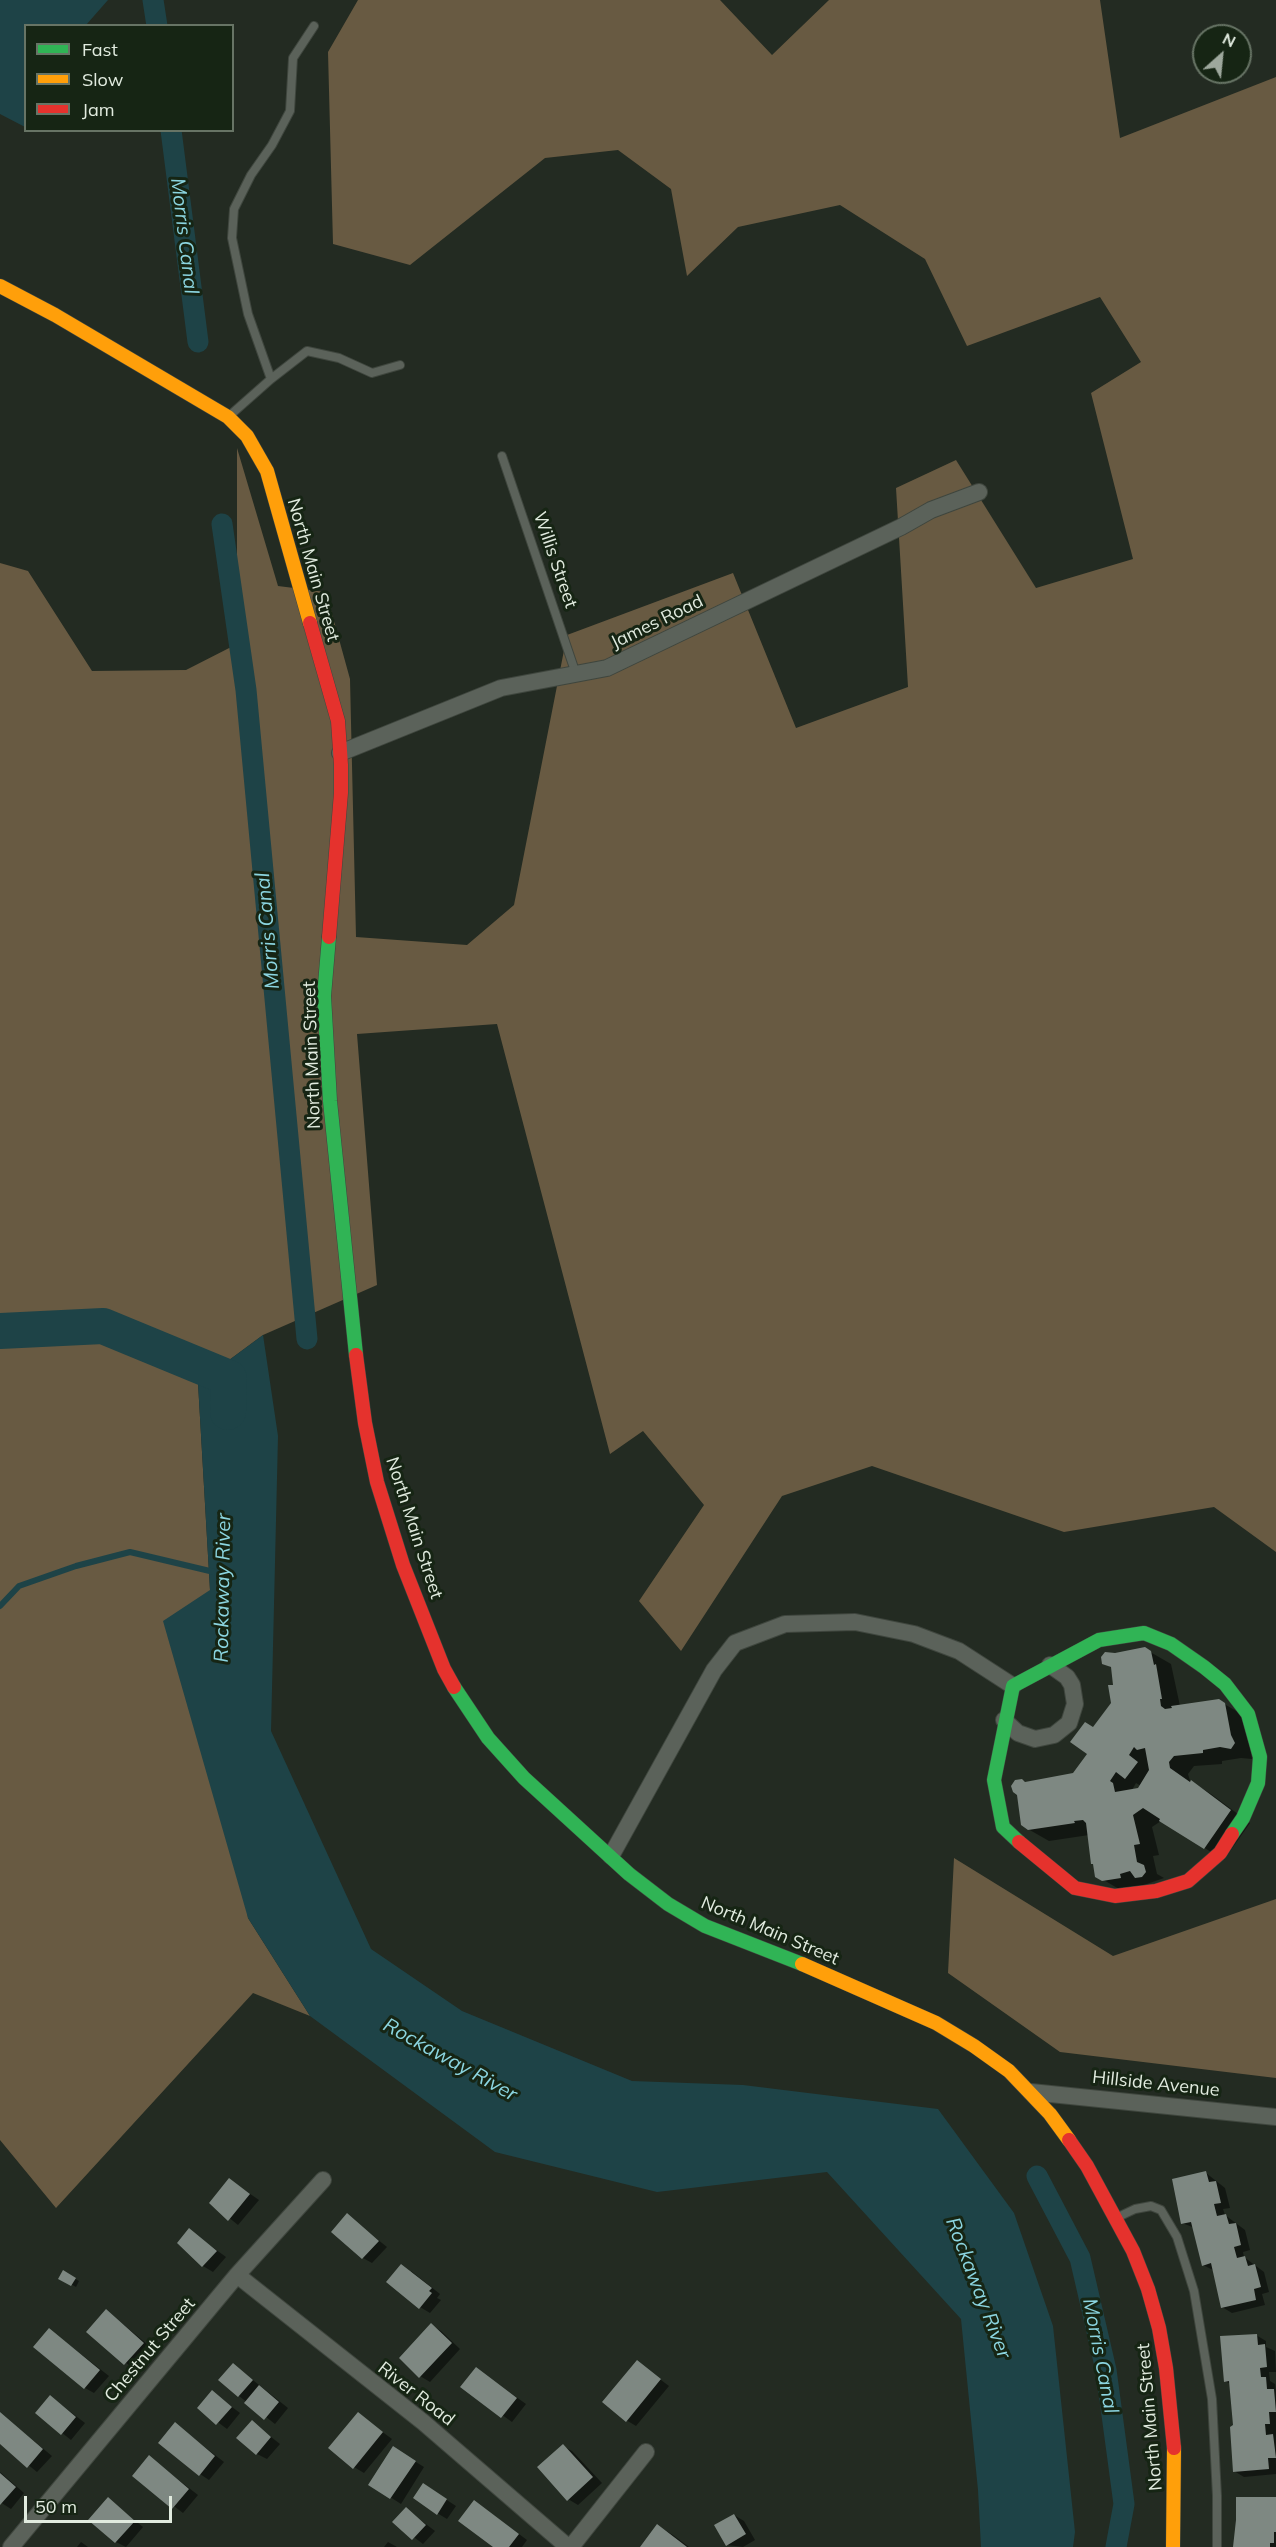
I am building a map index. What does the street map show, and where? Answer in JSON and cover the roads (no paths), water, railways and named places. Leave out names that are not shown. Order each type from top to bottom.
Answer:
[{"type":"street","name":"North Main Street","points":[[0,286],[55,315],[228,417],[247,436],[267,471],[338,721],[341,794],[324,996],[330,1101],[350,1304],[365,1423],[377,1482],[444,1669],[464,1705],[488,1738],[524,1778],[629,1874],[668,1904],[705,1926],[826,1974],[936,2023],[1009,2071],[1031,2092],[1070,2139],[1088,2166],[1133,2251],[1148,2289],[1164,2358],[1174,2449],[1173,2547]]},
{"type":"street","name":"James Road","points":[[340,753],[501,688],[607,668],[654,648],[710,618],[931,510],[979,492]]},
{"type":"street","points":[[611,1856],[714,1670],[735,1643],[786,1624],[855,1622],[914,1634],[959,1651],[1013,1686]]},
{"type":"street","points":[[1144,1633],[1171,1644],[1225,1684],[1248,1714],[1260,1757],[1258,1783],[1243,1818],[1220,1853],[1188,1881],[1156,1891],[1115,1896],[1075,1888],[1037,1859],[1003,1827],[994,1780],[1004,1720],[1013,1686],[1050,1665],[1099,1640],[1144,1633]]},
{"type":"street","points":[[1004,1720],[1018,1733],[1035,1739],[1054,1735],[1069,1723],[1075,1704],[1075,1695],[1067,1677],[1050,1665]]},
{"type":"street","name":"Hillside Avenue","points":[[1031,2092],[1276,2117]]},
{"type":"street","name":"Chestnut Street","points":[[11,2547],[237,2275],[322,2180]]},
{"type":"street","name":"River Road","points":[[237,2275],[423,2422],[569,2547]]},
{"type":"street","points":[[569,2547],[646,2452]]},
{"type":"lane","points":[[271,379],[248,314],[243,292],[232,238],[234,209],[251,175],[272,145],[290,111],[293,58],[314,26]]},
{"type":"lane","points":[[228,417],[307,351],[339,358],[372,373],[400,365]]},
{"type":"lane","name":"Willis Street","points":[[502,456],[576,674]]},
{"type":"lane","points":[[1116,2218],[1135,2208],[1151,2206],[1161,2210],[1177,2237],[1194,2291],[1212,2399],[1218,2496],[1217,2547]]},
{"type":"water","points":[[0,0],[108,0],[87,24],[24,24],[24,126],[0,114]]},
{"type":"water","points":[[263,1335],[278,1436],[271,1731],[371,1949],[462,2011],[632,2081],[743,2085],[938,2109],[1014,2213],[1053,2326],[1075,2532],[1073,2547],[981,2547],[978,2490],[961,2319],[827,2172],[657,2192],[495,2152],[310,2016],[248,1918],[163,1621],[210,1590],[198,1383]]},
{"type":"waterway","name":"Morris Canal","points":[[153,0],[157,24]]},
{"type":"waterway","name":"Morris Canal","points":[[171,132],[198,342]]},
{"type":"waterway","name":"Morris Canal","points":[[222,524],[246,690],[307,1339]]},
{"type":"waterway","name":"Rockaway River","points":[[0,1331],[103,1326],[229,1378],[228,1412]]},
{"type":"waterway","points":[[0,1606],[19,1586],[76,1566],[130,1552],[214,1572]]},
{"type":"waterway","name":"Morris Canal","points":[[1037,2176],[1080,2258],[1106,2370],[1124,2504],[1116,2547]]}]
